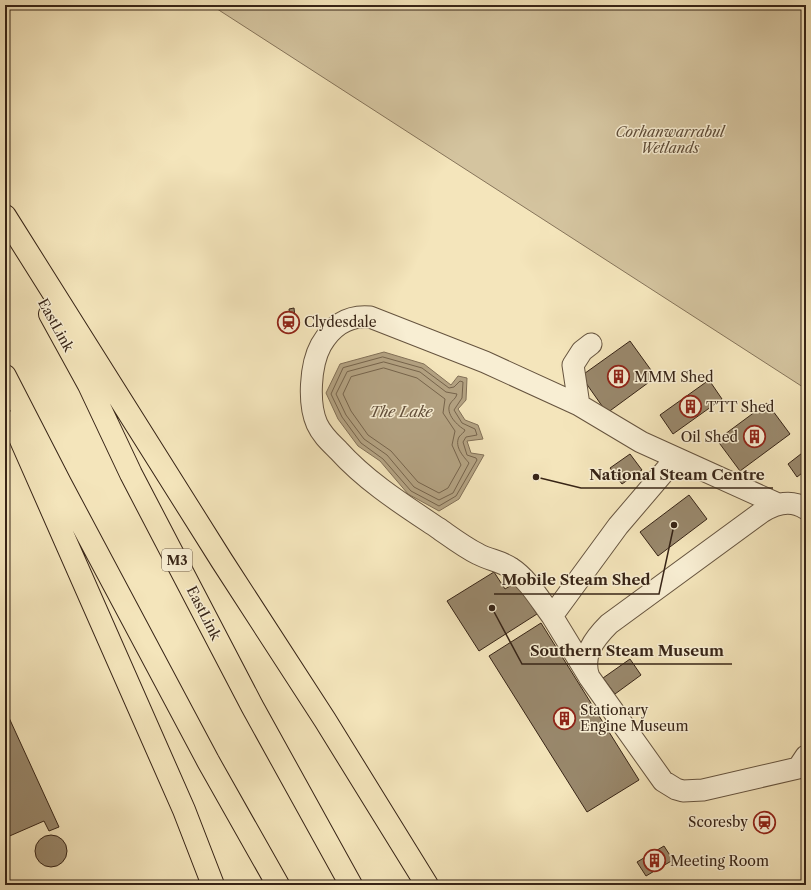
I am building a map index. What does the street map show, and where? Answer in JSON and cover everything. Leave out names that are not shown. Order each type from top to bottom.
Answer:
[{"type":"highway","points":[[5,216],[222,561],[325,720],[427,885]]},
{"type":"highway","name":"EastLink","points":[[5,233],[89,385],[131,474],[252,706],[351,885]]},
{"type":"highway","points":[[5,376],[60,483],[208,761],[278,885]]},
{"type":"highway","points":[[5,405],[178,796],[213,885]]},
{"type":"lane","points":[[778,504],[641,442],[579,405],[485,362],[378,320],[358,316],[350,318],[329,334],[317,355],[312,381],[313,408],[317,424],[324,436],[372,483],[401,504],[478,554],[512,568],[524,580],[552,616],[589,677],[659,776],[668,785],[676,789],[691,792],[803,766]]},
{"type":"lane","points":[[579,405],[573,364],[582,351],[591,344]]},
{"type":"lane","points":[[552,616],[618,526],[676,458]]},
{"type":"lane","points":[[589,677],[586,665],[588,653],[598,635],[609,624],[762,512],[778,504],[793,503],[806,509]]},
{"type":"green space","name":"Corhanwarrabul Wetlands","points":[[211,5],[806,5],[806,389]]},
{"type":"water","name":"The Lake","points":[[384,352],[424,364],[451,385],[458,376],[467,378],[466,400],[458,409],[465,420],[478,425],[483,439],[467,441],[471,453],[484,455],[459,499],[439,511],[408,494],[380,461],[358,446],[338,419],[326,393],[340,364]]},
{"type":"building","points":[[294,308],[295,317],[290,317],[289,309]]},
{"type":"building","name":"MMM Shed","points":[[630,341],[656,377],[607,413],[581,376]]},
{"type":"building","name":"TTT Shed","points":[[709,380],[722,399],[673,434],[660,415]]},
{"type":"building","name":"Oil Shed","points":[[767,403],[790,434],[740,471],[717,440]]},
{"type":"building","points":[[806,450],[806,470],[797,477],[788,464]]},
{"type":"building","points":[[630,454],[642,470],[622,484],[610,468]]},
{"type":"building","points":[[689,495],[707,519],[658,556],[640,532]]},
{"type":"building","points":[[494,572],[505,589],[517,582],[537,614],[479,651],[447,601]]},
{"type":"building","name":"Stationary Engine Museum","points":[[541,623],[639,780],[587,812],[489,656]]},
{"type":"building","points":[[630,659],[641,675],[615,694],[603,678]]},
{"type":"building","points":[[5,709],[59,827],[49,831],[44,821],[5,838]]},
{"type":"building","points":[[764,817],[770,821],[764,829],[759,825]]},
{"type":"building","points":[[51,835],[60,838],[64,842],[67,851],[64,860],[60,864],[51,867],[42,864],[38,860],[35,851],[38,842],[42,838]]},
{"type":"building","name":"Meeting Room","points":[[664,846],[673,860],[646,876],[637,862]]},
{"type":"place","name":"Clydesdale","points":[[289,322]]},
{"type":"place","name":"MMM Shed","points":[[618,377]]},
{"type":"place","name":"TTT Shed","points":[[691,407]]},
{"type":"place","name":"Oil Shed","points":[[754,437]]},
{"type":"place","name":"National Steam Centre","points":[[536,477]]},
{"type":"place","name":"Mobile Steam Shed","points":[[674,525]]},
{"type":"place","name":"Southern Steam Museum","points":[[492,608]]},
{"type":"place","name":"Stationary Engine Museum","points":[[564,718]]},
{"type":"place","name":"Scoresby","points":[[764,822]]},
{"type":"place","name":"Meeting Room","points":[[655,861]]}]
